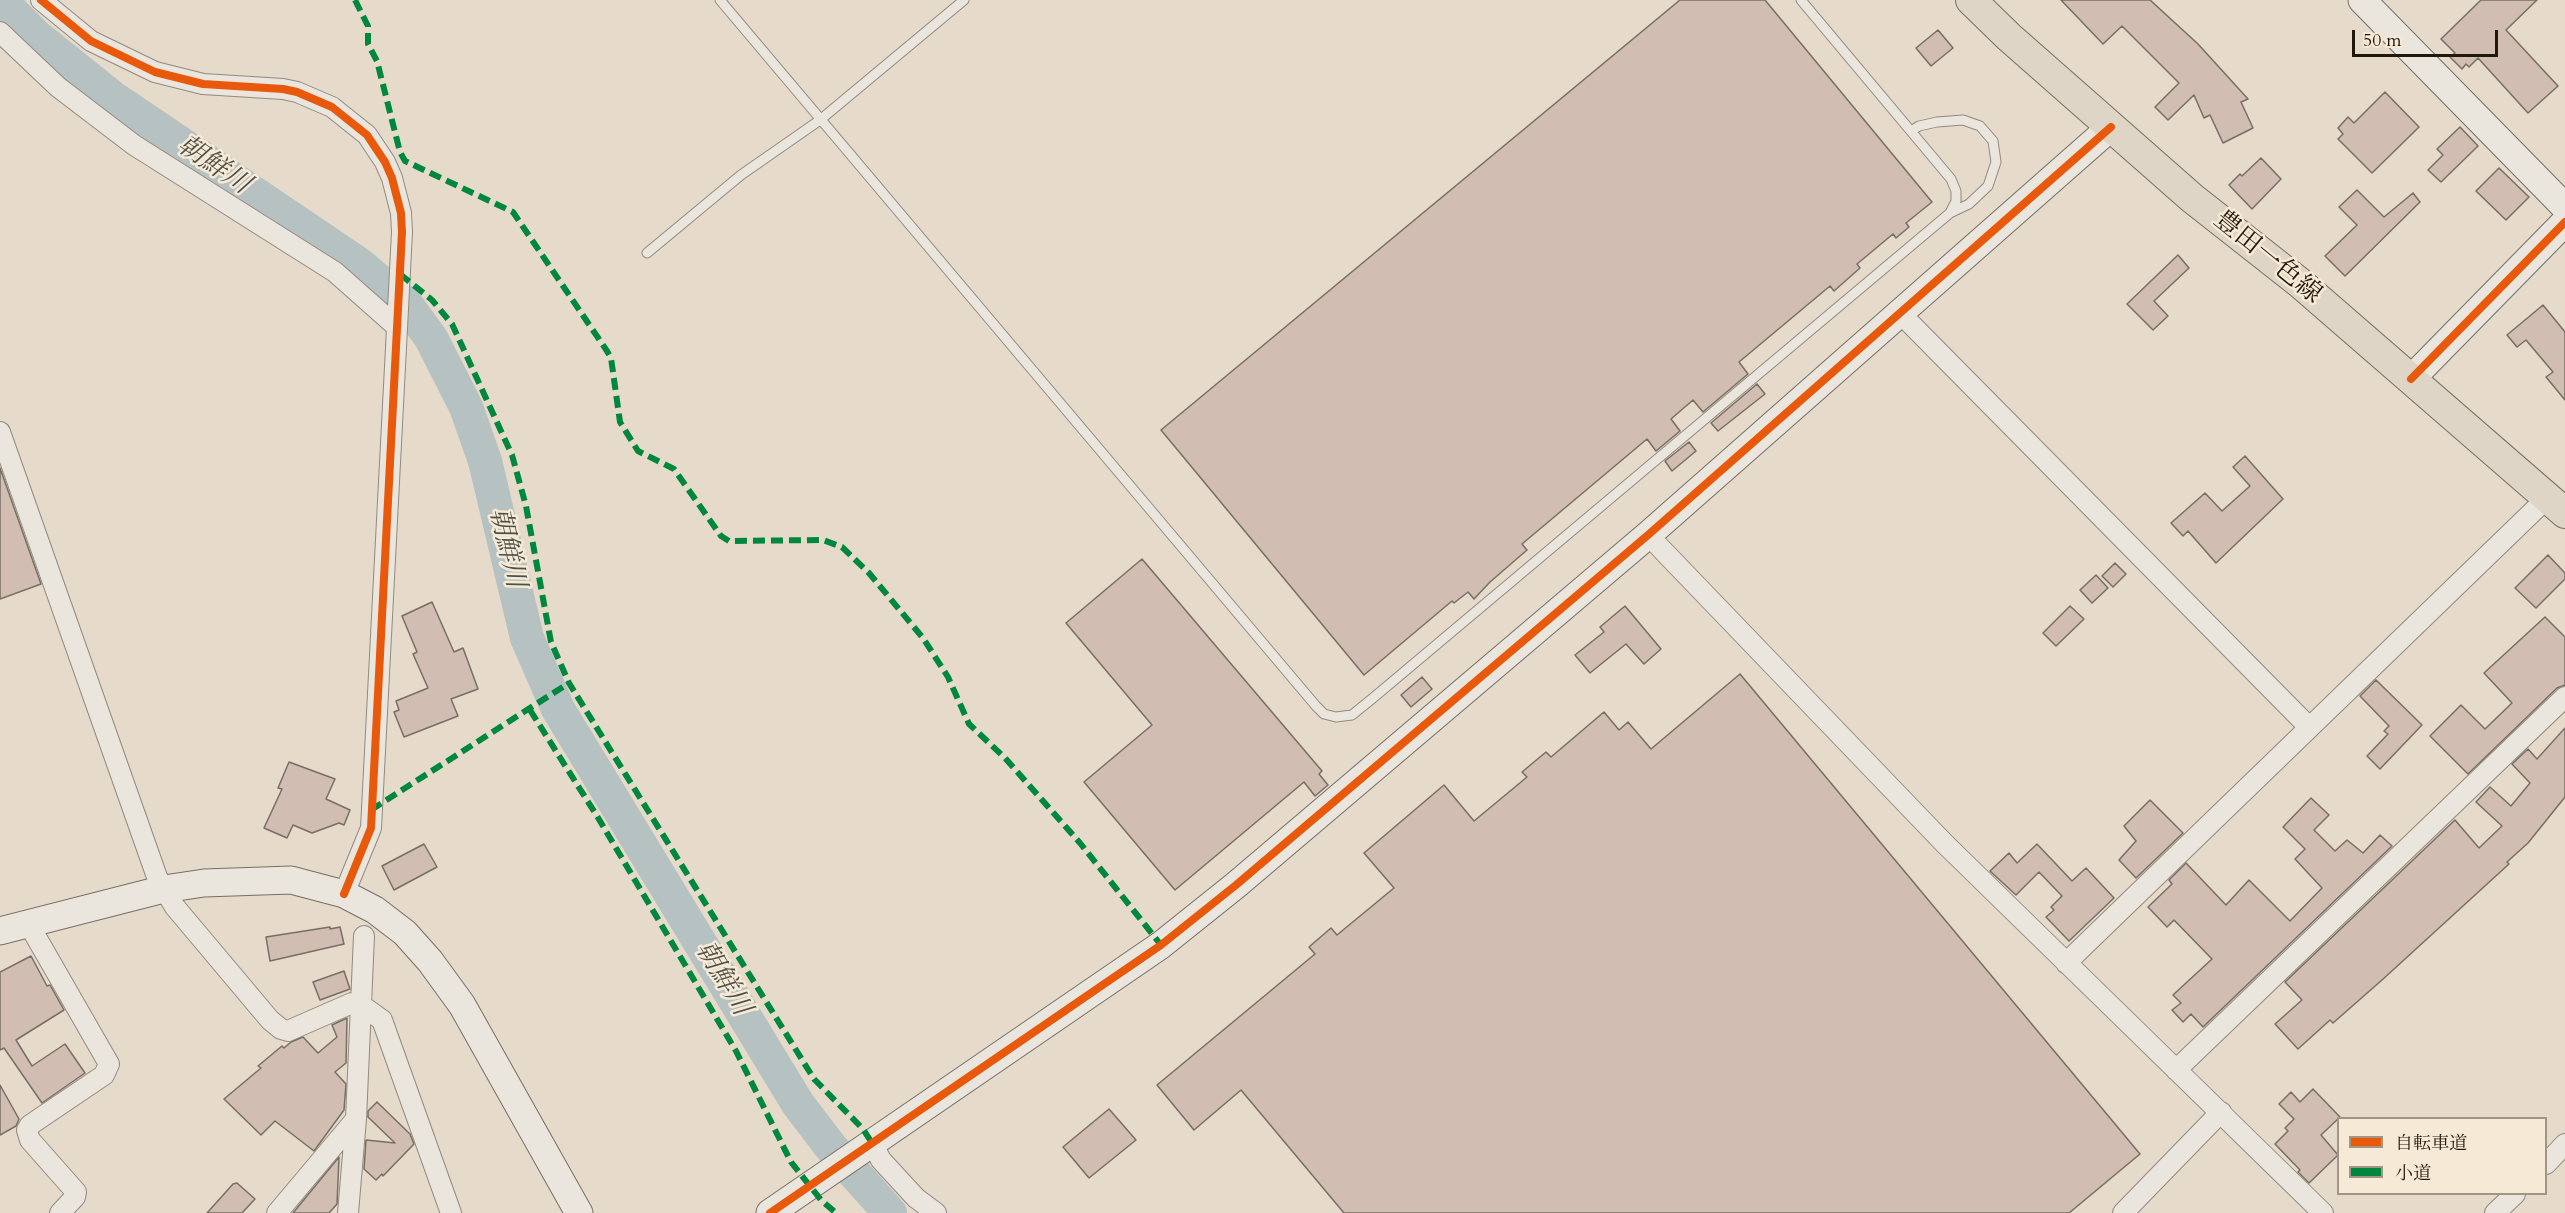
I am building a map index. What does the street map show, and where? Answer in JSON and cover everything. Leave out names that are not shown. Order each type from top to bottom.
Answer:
[{"type":"main road","name":"豊田一色線","points":[[1971,0],[2192,198],[2300,283],[2556,505]]},
{"type":"street","points":[[41,0],[91,41],[156,72],[203,84],[270,87],[297,92],[332,107],[367,135],[385,162],[392,178],[401,213],[399,281],[370,828],[344,894]]},
{"type":"street","points":[[2362,0],[2565,207]]},
{"type":"street","points":[[0,32],[57,87],[135,145],[335,272],[397,324]]},
{"type":"street","points":[[770,1213],[1161,945],[1236,885],[1648,535],[2111,127]]},
{"type":"street","points":[[2411,379],[2565,222]]},
{"type":"street","points":[[1899,313],[2308,726]]},
{"type":"street","points":[[0,432],[157,877],[175,907],[270,1020],[281,1029],[288,1031],[352,1003],[361,1005],[379,1017],[385,1027],[451,1213]]},
{"type":"street","points":[[2066,963],[2308,726],[2556,505]]},
{"type":"street","points":[[1648,535],[1945,844],[2323,1213]]},
{"type":"street","points":[[2176,1070],[2565,697]]},
{"type":"street","points":[[0,931],[164,889],[216,882],[291,880],[344,894],[375,910],[405,933],[430,961],[462,1005],[579,1213]]},
{"type":"street","points":[[28,923],[109,1064],[104,1075],[30,1125],[27,1130],[30,1140],[76,1192],[75,1197],[60,1213]]},
{"type":"street","points":[[348,1213],[356,1119],[364,936]]},
{"type":"street","points":[[2124,1213],[2221,1112]]},
{"type":"street","points":[[277,1213],[356,1119]]},
{"type":"street","points":[[2547,1163],[2565,1144]]},
{"type":"street","points":[[867,1147],[916,1198],[936,1213]]},
{"type":"street","points":[[2495,1213],[2514,1195]]},
{"type":"lane","points":[[720,0],[1316,706],[1324,714],[1336,717],[1352,715],[1950,213],[1970,204],[1988,186],[1996,162],[1993,141],[1980,126],[1963,120],[1937,122],[1919,126],[1911,131]]},
{"type":"lane","points":[[647,253],[741,175],[820,120],[964,0]]},
{"type":"lane","points":[[1801,0],[1951,179],[1956,190],[1956,201],[1950,213]]},
{"type":"building","points":[[1680,0],[1765,0],[1932,202],[1906,223],[1909,227],[1896,238],[1893,234],[1857,264],[1860,268],[1834,291],[1830,286],[1739,362],[1748,374],[1703,412],[1693,400],[1671,419],[1680,431],[1656,451],[1647,439],[1522,544],[1527,550],[1474,599],[1468,592],[1454,603],[1452,601],[1364,675],[1161,430]]},
{"type":"building","points":[[2061,0],[2150,0],[2198,44],[2248,99],[2241,102],[2253,128],[2223,143],[2210,115],[2204,118],[2194,95],[2168,120],[2155,107],[2179,83],[2122,26],[2103,44]]},
{"type":"building","points":[[2481,0],[2537,0],[2506,30],[2558,86],[2528,113],[2478,58],[2469,67],[2466,64],[2462,69],[2450,57],[2455,53],[2441,39]]},
{"type":"building","points":[[1938,30],[1953,48],[1931,66],[1916,48]]},
{"type":"building","points":[[2385,92],[2419,127],[2372,173],[2338,139],[2343,134],[2338,128],[2348,117],[2354,123]]},
{"type":"building","points":[[2460,127],[2478,146],[2441,182],[2428,170],[2443,155],[2437,149]]},
{"type":"building","points":[[2261,158],[2281,179],[2252,209],[2229,185]]},
{"type":"building","points":[[2499,168],[2529,197],[2506,220],[2476,191]]},
{"type":"building","points":[[2357,190],[2384,217],[2413,193],[2420,202],[2345,276],[2325,256],[2357,225],[2339,207]]},
{"type":"building","points":[[2178,255],[2189,268],[2154,301],[2168,316],[2153,330],[2127,304]]},
{"type":"building","points":[[2543,305],[2565,332],[2565,400],[2546,377],[2553,372],[2526,340],[2517,347],[2507,335]]},
{"type":"building","points":[[1757,384],[1765,394],[1718,431],[1711,423]]},
{"type":"building","points":[[1689,442],[1696,451],[1672,471],[1665,461]]},
{"type":"building","points":[[2245,456],[2283,499],[2216,563],[2188,531],[2183,536],[2171,523],[2205,493],[2222,511],[2250,486],[2233,467]]},
{"type":"building","points":[[0,468],[41,584],[0,599]]},
{"type":"building","points":[[2548,555],[2565,573],[2565,579],[2536,608],[2515,588]]},
{"type":"building","points":[[1142,559],[1322,771],[1319,774],[1328,785],[1315,796],[1304,782],[1175,890],[1084,782],[1152,725],[1066,623]]},
{"type":"building","points":[[2115,563],[2126,574],[2113,587],[2102,576]]},
{"type":"building","points":[[2096,575],[2108,588],[2092,603],[2080,590]]},
{"type":"building","points":[[432,602],[454,652],[463,648],[478,689],[451,699],[458,716],[404,737],[394,712],[399,710],[396,701],[428,688],[413,654],[417,652],[402,616]]},
{"type":"building","points":[[1625,606],[1661,649],[1644,664],[1626,644],[1590,673],[1575,655],[1604,632],[1600,627]]},
{"type":"building","points":[[2070,606],[2084,619],[2056,646],[2043,633]]},
{"type":"building","points":[[2545,617],[2565,637],[2565,685],[2557,688],[2468,774],[2430,736],[2461,705],[2485,729],[2512,703],[2484,673]]},
{"type":"building","points":[[1740,674],[2140,1154],[2069,1213],[1344,1213],[1241,1090],[1194,1130],[1157,1085],[1315,954],[1309,947],[1331,928],[1337,935],[1394,888],[1364,853],[1444,785],[1474,821],[1527,777],[1522,772],[1546,752],[1551,757],[1604,712],[1619,730],[1628,722],[1651,749]]},
{"type":"building","points":[[1422,677],[1432,689],[1411,707],[1401,695]]},
{"type":"building","points":[[2376,680],[2422,725],[2380,769],[2367,756],[2388,734],[2384,731],[2389,726],[2360,696]]},
{"type":"building","points":[[2565,728],[2565,797],[2528,843],[2507,862],[2509,864],[2382,980],[2333,1023],[2330,1020],[2298,1049],[2275,1024],[2302,1000],[2285,982],[2455,820],[2479,848],[2502,826],[2476,802],[2490,787],[2511,806],[2530,783],[2512,764],[2528,749],[2537,759]]},
{"type":"building","points":[[289,762],[335,779],[326,799],[350,810],[344,825],[339,823],[312,833],[293,825],[287,838],[264,828],[282,789],[278,788]]},
{"type":"building","points":[[2311,798],[2329,815],[2314,830],[2335,851],[2347,840],[2363,853],[2380,835],[2392,846],[2203,1027],[2191,1014],[2183,1022],[2172,1010],[2181,1003],[2173,995],[2212,959],[2174,920],[2167,927],[2148,907],[2172,884],[2169,880],[2186,863],[2226,905],[2249,880],[2290,921],[2322,888],[2295,859],[2305,849],[2283,827]]},
{"type":"building","points":[[2150,800],[2183,833],[2136,878],[2119,860],[2136,841],[2124,826]]},
{"type":"building","points":[[424,844],[437,867],[394,890],[382,866]]},
{"type":"building","points":[[2037,844],[2072,881],[2086,868],[2114,898],[2069,941],[2046,917],[2054,910],[2051,907],[2062,896],[2039,872],[2016,895],[1990,871],[2009,853],[2017,863]]},
{"type":"building","points":[[330,927],[330,929],[340,927],[344,944],[270,961],[266,937]]},
{"type":"building","points":[[31,956],[47,986],[50,985],[64,1010],[16,1040],[32,1066],[65,1044],[85,1073],[42,1103],[4,1048],[0,1050],[0,972]]},
{"type":"building","points":[[344,971],[350,989],[320,1000],[313,982]]},
{"type":"building","points":[[347,1018],[346,1063],[335,1072],[346,1084],[344,1110],[314,1151],[275,1121],[261,1135],[224,1099],[261,1068],[258,1066],[282,1046],[284,1048],[303,1037],[318,1053],[337,1037],[332,1025]]},
{"type":"building","points":[[0,1085],[19,1119],[16,1126],[0,1135]]},
{"type":"building","points":[[2313,1089],[2340,1117],[2337,1117],[2337,1120],[2321,1135],[2337,1156],[2309,1183],[2275,1144],[2288,1131],[2285,1128],[2294,1119],[2279,1104],[2291,1092],[2300,1102]]},
{"type":"building","points":[[377,1102],[410,1134],[414,1144],[383,1176],[382,1174],[376,1180],[364,1169],[366,1140],[395,1143],[368,1117],[368,1111]]},
{"type":"building","points":[[1109,1109],[1136,1140],[1089,1178],[1063,1147]]},
{"type":"building","points":[[339,1157],[337,1204],[329,1213],[293,1213]]},
{"type":"building","points":[[237,1183],[255,1199],[242,1213],[207,1213],[233,1184]]},
{"type":"waterway","name":"朝鮮川","points":[[0,0],[36,36],[112,97],[359,264],[406,304],[431,338],[466,407],[485,461],[527,638],[558,709],[798,1104],[830,1146],[890,1213]]},
{"type":"marked path","points":[[355,0],[368,26],[368,44],[377,61],[400,152],[405,161],[513,212],[611,358],[620,422],[638,451],[674,469],[721,536],[729,541],[823,540],[842,547],[869,573],[923,638],[948,677],[969,724],[1005,758],[1080,843],[1161,945]]},
{"type":"marked path","points":[[400,274],[432,300],[452,324],[512,455],[526,506],[551,642],[569,683],[814,1079],[863,1129],[872,1143]]},
{"type":"marked path","points":[[371,810],[569,683]]},
{"type":"marked path","points":[[530,710],[597,816],[736,1051],[791,1162],[821,1200],[836,1213]]},
{"type":"cycle path","points":[[41,0],[91,41],[155,72],[203,84],[283,89],[297,92],[332,107],[367,135],[385,162],[392,178],[401,213],[402,232],[371,828],[344,894]]},
{"type":"cycle path","points":[[770,1213],[1161,945],[1236,885],[1648,535],[2111,127]]},
{"type":"cycle path","points":[[2411,379],[2565,222]]}]
